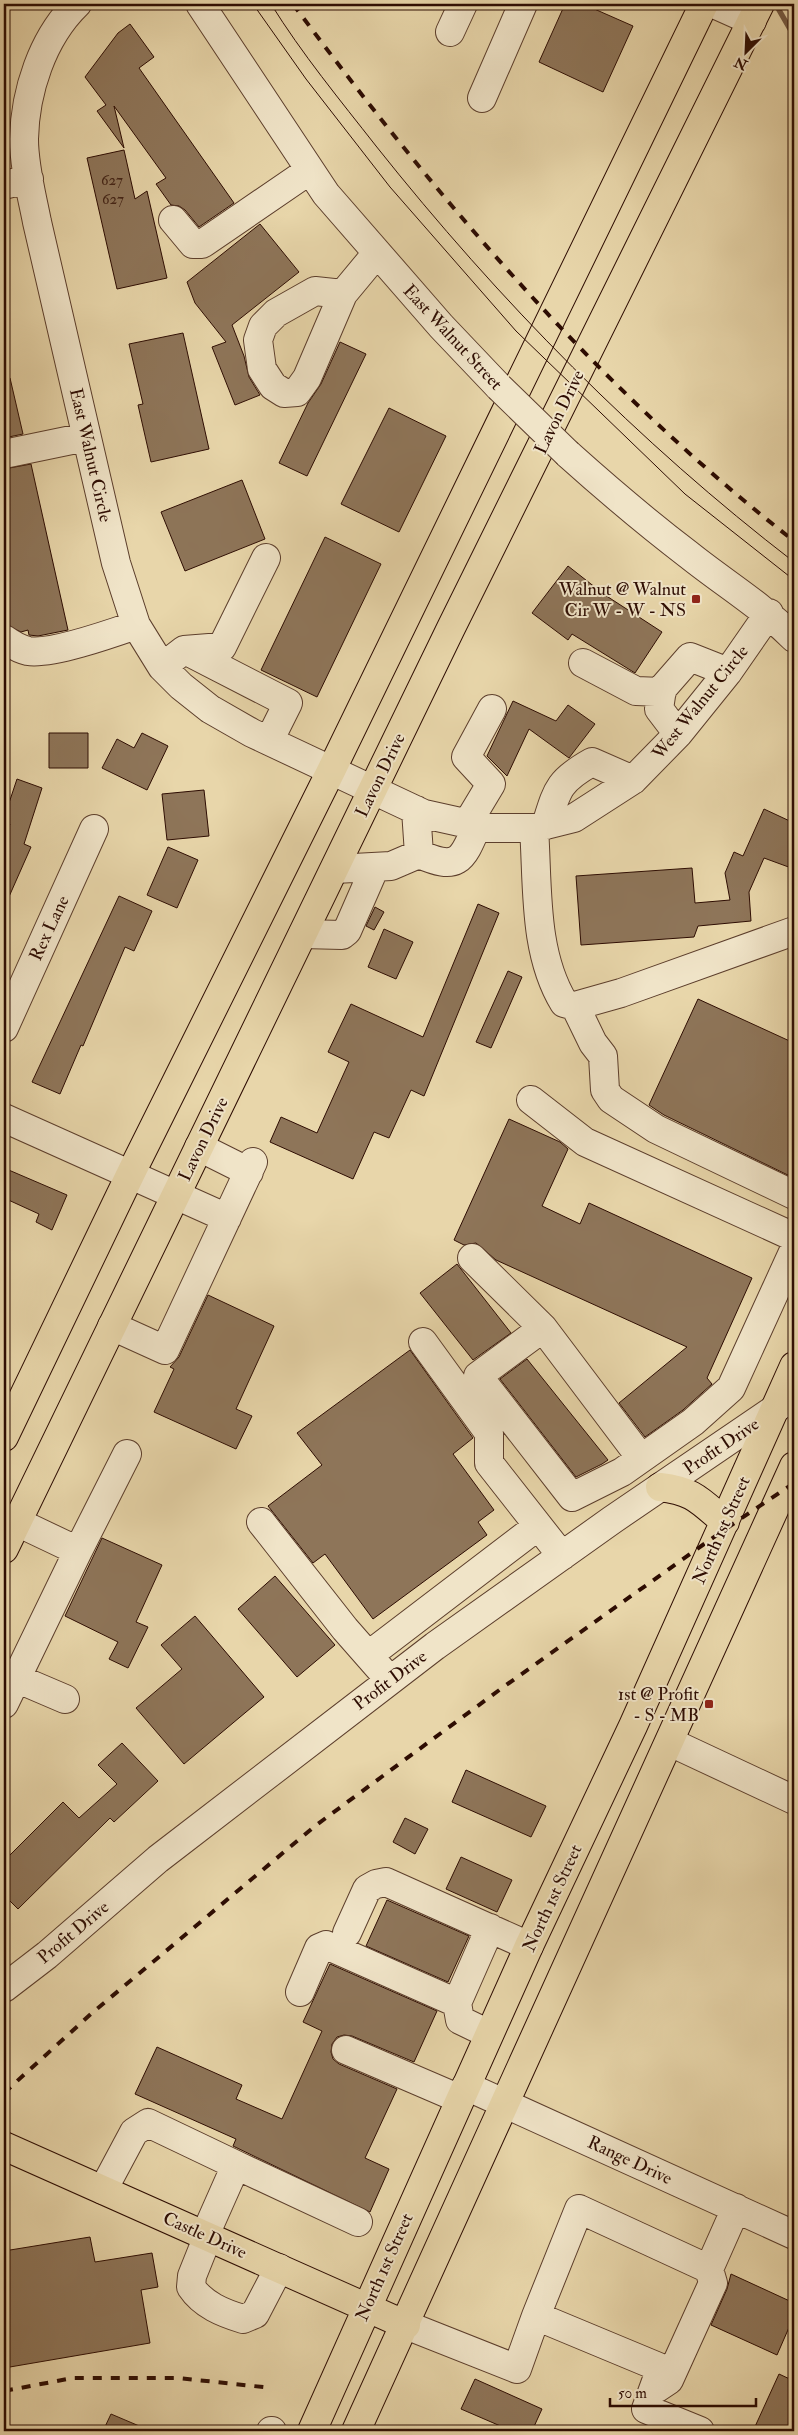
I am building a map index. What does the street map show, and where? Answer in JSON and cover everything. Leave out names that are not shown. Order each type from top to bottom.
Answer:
[{"type":"main road","points":[[4,1437],[704,4]]},
{"type":"main road","name":"Lavon Drive","points":[[4,1549],[451,628],[756,12]]},
{"type":"main road","name":"North 1st Street","points":[[312,2431],[529,1946],[633,1726],[725,1522],[784,1402],[794,1366]]},
{"type":"main road","points":[[356,2431],[406,2325],[794,1466]]},
{"type":"main road","points":[[661,1486],[682,1490],[697,1498],[725,1522]]},
{"type":"main road","points":[[633,1726],[670,1742]]},
{"type":"main road","name":"Castle Drive","points":[[4,2146],[406,2325]]},
{"type":"street","name":"East Walnut Circle","points":[[76,4],[47,46],[39,64],[28,102],[24,140],[16,182],[86,437],[116,563],[136,625],[162,667],[210,709],[270,741],[373,790]]},
{"type":"street","name":"East Walnut Street","points":[[200,4],[326,194],[499,387],[568,454],[611,492],[689,556],[769,613],[794,638]]},
{"type":"street","points":[[450,32],[463,4]]},
{"type":"street","points":[[482,98],[523,4]]},
{"type":"street","points":[[714,4],[756,12]]},
{"type":"street","points":[[172,220],[193,244],[202,244],[310,170]]},
{"type":"street","points":[[342,294],[377,253]]},
{"type":"street","points":[[4,454],[86,437]]},
{"type":"street","points":[[162,667],[184,650],[222,647],[266,558]]},
{"type":"street","name":"East Walnut Street","points":[[769,613],[794,624]]},
{"type":"street","name":"West Walnut Circle","points":[[373,790],[424,814],[487,828],[540,827],[574,818],[633,780],[678,734],[728,672],[769,613]]},
{"type":"street","points":[[4,639],[26,651],[35,652],[87,641],[136,625]]},
{"type":"street","points":[[184,650],[288,703],[270,741]]},
{"type":"street","points":[[678,734],[659,709],[662,692],[690,657],[728,672]]},
{"type":"street","points":[[583,664],[636,691],[662,692]]},
{"type":"street","points":[[335,869],[391,866],[419,854],[439,862],[458,860],[465,854],[472,825],[491,784],[466,757],[492,709]]},
{"type":"street","points":[[633,780],[592,762],[573,773],[557,790],[540,827],[542,940],[554,988],[564,1003],[575,1006],[621,993],[794,931]]},
{"type":"street","points":[[416,810],[419,854]]},
{"type":"street","name":"Rex Lane","points":[[4,1028],[94,829]]},
{"type":"street","points":[[303,934],[342,935],[347,931],[375,867]]},
{"type":"street","points":[[575,1006],[593,1042],[603,1056],[605,1090],[611,1099],[656,1129],[794,1195]]},
{"type":"street","points":[[531,1100],[585,1142],[794,1237]]},
{"type":"street","points":[[4,1118],[227,1218]]},
{"type":"street","points":[[112,1326],[165,1350],[251,1167],[199,1147]]},
{"type":"street","points":[[543,1328],[478,1376],[572,1497],[641,1458],[693,1422],[731,1388],[794,1250]]},
{"type":"street","points":[[472,1258],[543,1328],[661,1486]]},
{"type":"street","points":[[423,1342],[489,1434],[489,1463],[562,1556]]},
{"type":"street","name":"Profit Drive","points":[[4,1988],[46,1955],[166,1853],[390,1680],[661,1486],[784,1402]]},
{"type":"street","points":[[4,1704],[10,1676],[78,1551],[126,1454]]},
{"type":"street","points":[[641,1458],[661,1486]]},
{"type":"street","points":[[16,1522],[78,1551]]},
{"type":"street","points":[[261,1522],[390,1680]]},
{"type":"street","points":[[369,1656],[538,1526]]},
{"type":"street","points":[[10,1676],[65,1699]]},
{"type":"street","points":[[670,1742],[791,1790]]},
{"type":"street","points":[[347,1933],[367,1889],[376,1884],[386,1882],[529,1946]]},
{"type":"street","points":[[489,2034],[460,2020],[457,2003],[490,1928]]},
{"type":"street","points":[[300,1992],[319,1948],[326,1945],[457,2003]]},
{"type":"street","name":"Range Drive","points":[[346,2050],[463,2092],[506,2103],[794,2235]]},
{"type":"street","points":[[103,2190],[134,2132],[148,2123],[236,2166],[260,2174],[358,2222]]},
{"type":"street","points":[[236,2166],[206,2236],[190,2287],[197,2297],[222,2313],[243,2319],[255,2314],[279,2268]]},
{"type":"street","points":[[700,2431],[646,2409],[736,2208]]},
{"type":"street","points":[[406,2325],[517,2368],[579,2209],[709,2268]]},
{"type":"street","points":[[536,2316],[658,2379]]},
{"type":"building","points":[[565,4],[583,4],[633,26],[603,92],[539,62]]},
{"type":"building","points":[[130,24],[154,57],[139,68],[234,203],[199,227],[185,210],[179,206],[171,205],[156,184],[166,178],[114,106],[124,148],[97,111],[106,105],[85,77],[118,33]]},
{"type":"building","points":[[124,150],[135,199],[147,191],[167,278],[117,289],[87,158]]},
{"type":"building","points":[[260,224],[299,272],[232,325],[244,356],[249,377],[260,395],[235,405],[212,347],[226,342],[195,303],[187,282]]},
{"type":"building","points":[[183,333],[209,449],[151,462],[138,405],[143,404],[129,344]]},
{"type":"building","points":[[340,342],[366,354],[307,476],[279,463],[308,403],[321,384]]},
{"type":"building","points":[[10,378],[23,434],[4,438],[4,379]]},
{"type":"building","points":[[389,408],[446,436],[399,532],[341,504]]},
{"type":"building","points":[[31,464],[68,630],[38,636],[29,635],[28,630],[21,632],[4,624],[4,469]]},
{"type":"building","points":[[242,480],[265,539],[185,571],[161,512]]},
{"type":"building","points":[[325,537],[381,564],[317,697],[261,670]]},
{"type":"building","points":[[568,566],[605,595],[662,632],[635,673],[572,634],[568,640],[532,613]]},
{"type":"building","points":[[513,701],[556,721],[568,705],[595,724],[569,758],[529,729],[507,776],[487,756]]},
{"type":"building","points":[[49,733],[88,733],[88,768],[49,768]]},
{"type":"building","points":[[142,733],[168,746],[147,790],[102,768],[117,739],[134,748]]},
{"type":"building","points":[[17,779],[42,788],[24,844],[31,847],[4,908],[4,838],[10,824],[4,822],[4,818]]},
{"type":"building","points":[[204,790],[209,836],[167,840],[162,794]]},
{"type":"building","points":[[764,809],[794,823],[794,869],[764,858],[749,892],[751,921],[698,926],[694,937],[581,945],[576,876],[692,868],[695,903],[730,900],[725,873],[734,852],[743,856]]},
{"type":"building","points":[[168,847],[198,860],[177,908],[147,895]]},
{"type":"building","points":[[119,896],[152,911],[134,951],[125,947],[83,1046],[81,1045],[60,1094],[32,1082]]},
{"type":"building","points":[[478,904],[499,913],[424,1096],[411,1090],[389,1138],[374,1132],[353,1179],[270,1142],[281,1117],[317,1133],[349,1062],[328,1052],[351,1004],[423,1037]]},
{"type":"building","points":[[375,907],[384,912],[374,930],[366,926]]},
{"type":"building","points":[[384,929],[413,942],[396,979],[368,967]]},
{"type":"building","points":[[508,971],[522,977],[491,1048],[476,1042]]},
{"type":"building","points":[[698,999],[794,1043],[794,1178],[664,1115],[649,1105]]},
{"type":"building","points":[[509,1119],[560,1142],[568,1149],[542,1206],[580,1224],[589,1203],[752,1278],[707,1378],[712,1384],[683,1410],[645,1437],[619,1403],[687,1347],[496,1260],[476,1243],[464,1245],[454,1240]]},
{"type":"building","points":[[4,1168],[67,1195],[52,1230],[36,1222],[39,1214],[4,1198]]},
{"type":"building","points":[[457,1264],[511,1333],[473,1360],[420,1293]]},
{"type":"building","points":[[208,1295],[274,1326],[236,1409],[252,1416],[236,1449],[154,1412],[174,1369],[170,1367],[179,1357]]},
{"type":"building","points":[[410,1350],[473,1438],[453,1454],[494,1510],[478,1522],[487,1535],[373,1619],[325,1554],[313,1563],[268,1506],[322,1465],[297,1433]]},
{"type":"building","points":[[527,1359],[608,1460],[576,1477],[500,1379]]},
{"type":"building","points":[[102,1538],[162,1565],[136,1622],[148,1627],[128,1668],[109,1659],[118,1642],[65,1616]]},
{"type":"building","points":[[275,1576],[335,1645],[297,1677],[238,1609]]},
{"type":"building","points":[[195,1616],[264,1697],[184,1764],[136,1708],[182,1669],[161,1645]]},
{"type":"building","points":[[122,1743],[158,1781],[114,1822],[110,1818],[18,1909],[4,1895],[4,1861],[63,1802],[79,1818],[117,1784],[98,1765]]},
{"type":"building","points":[[466,1770],[546,1806],[531,1837],[452,1802]]},
{"type":"building","points":[[405,1818],[428,1829],[415,1854],[393,1842]]},
{"type":"building","points":[[461,1857],[512,1880],[497,1912],[446,1889]]},
{"type":"building","points":[[387,1900],[469,1936],[448,1982],[366,1946]]},
{"type":"building","points":[[330,1964],[437,2011],[414,2062],[352,2036],[344,2035],[337,2037],[332,2044],[331,2052],[333,2059],[339,2064],[397,2089],[365,2158],[389,2169],[370,2212],[233,2146],[236,2139],[135,2094],[157,2047],[242,2085],[236,2099],[282,2119],[322,2031],[303,2022]]},
{"type":"building","points":[[90,2237],[95,2262],[152,2253],[158,2287],[141,2290],[150,2343],[4,2368],[4,2251]]},
{"type":"building","points":[[731,2274],[794,2303],[794,2316],[777,2355],[711,2325],[727,2289]]},
{"type":"building","points":[[779,2374],[794,2381],[794,2431],[753,2431]]},
{"type":"building","points":[[475,2379],[542,2409],[532,2431],[512,2431],[461,2409]]},
{"type":"building","points":[[111,2414],[151,2431],[103,2431]]},
{"type":"waterway","points":[[779,10],[794,36]]},
{"type":"tram line","points":[[253,4],[306,79],[390,187],[516,331],[685,494],[794,580]]},
{"type":"tram line","points":[[271,4],[308,59],[376,146],[471,260],[521,314],[626,419],[736,516],[794,562]]},
{"type":"railway","points":[[293,4],[405,150],[525,289],[588,356],[654,421],[722,482],[794,541]]},
{"type":"railway","points":[[4,2093],[92,2013],[315,1826],[502,1688],[721,1532],[794,1483]]},
{"type":"railway","points":[[4,2391],[73,2378],[178,2378],[272,2388]]},
{"type":"place","name":"Walnut @ Walnut Cir W - W - NS","points":[[696,599]]},
{"type":"place","name":"1st @ Profit - S - MB","points":[[709,1704]]}]
